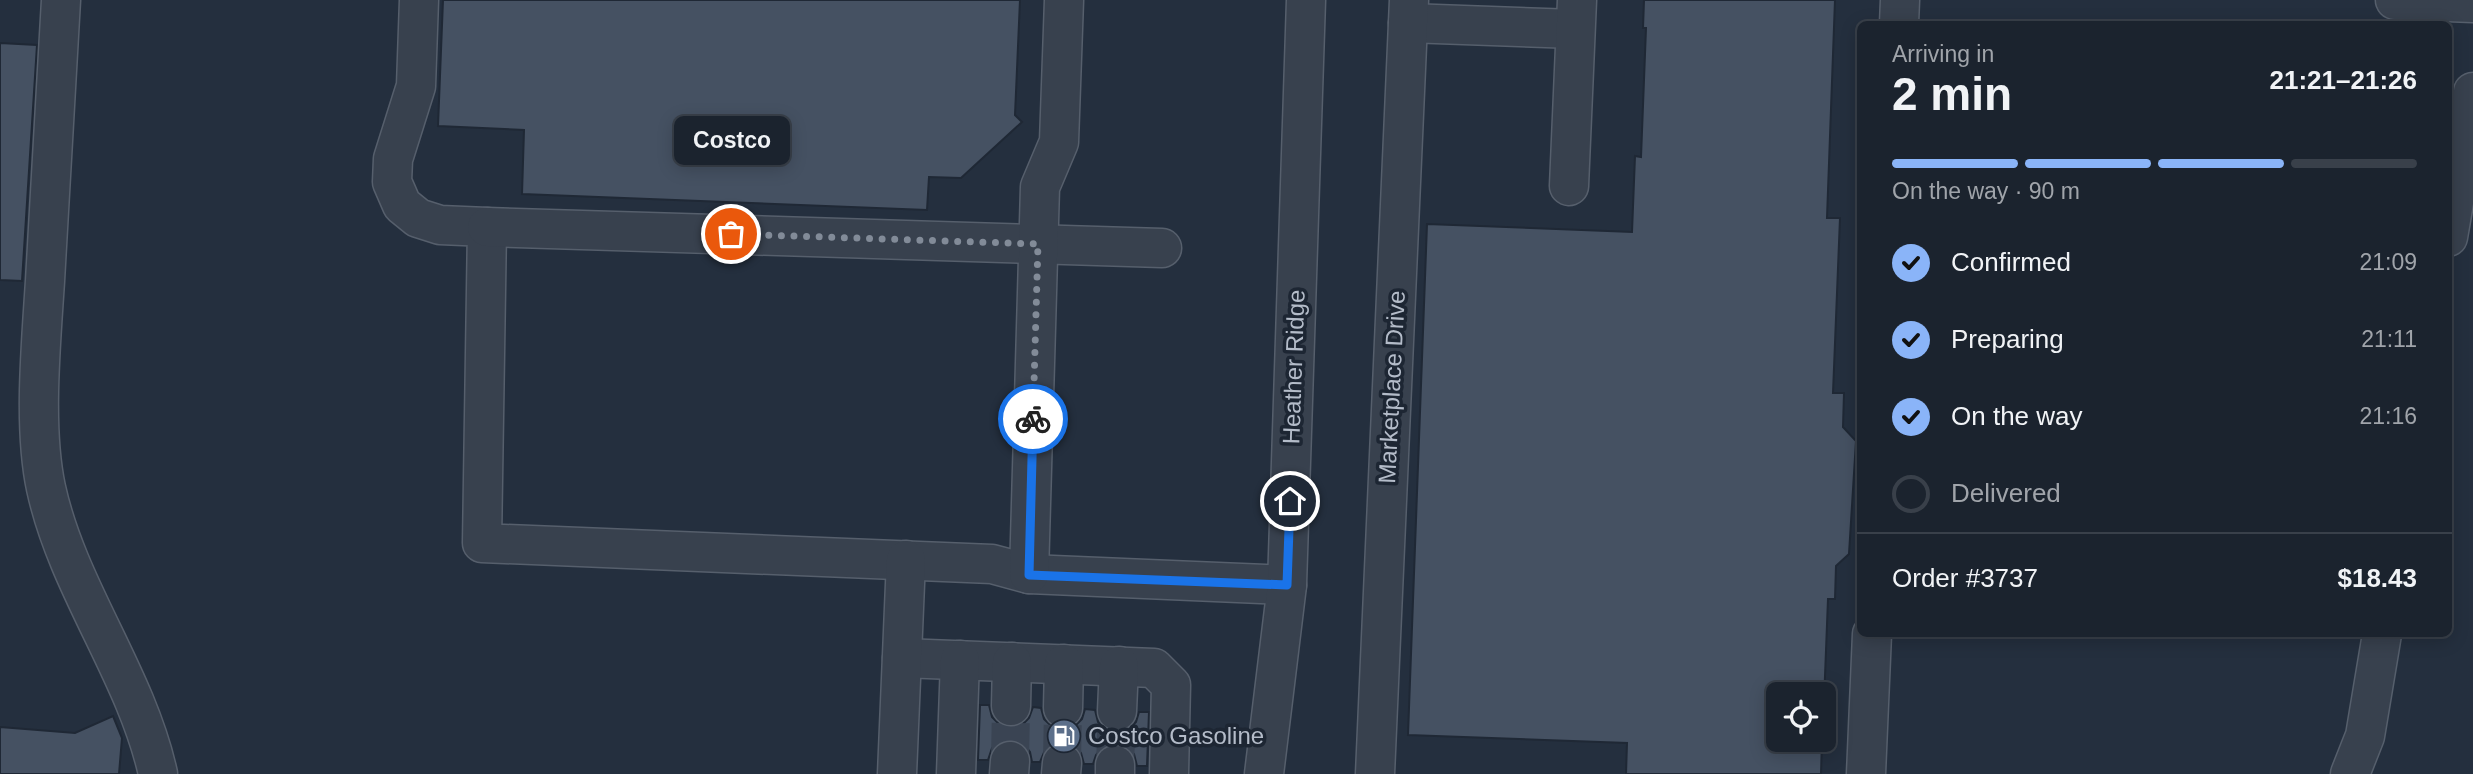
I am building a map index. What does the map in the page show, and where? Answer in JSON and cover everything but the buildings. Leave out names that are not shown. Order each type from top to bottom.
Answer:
[{"type":"street","points":[[61,0],[39,372],[46,487],[69,559],[128,688],[154,755],[158,774]]},
{"type":"street","points":[[419,0],[415,86],[396,148],[392,182],[402,205],[418,218],[440,225],[487,227],[1162,248]]},
{"type":"street","points":[[1029,575],[1040,187],[1059,142],[1064,0]]},
{"type":"street","name":"Heather Ridge","points":[[1264,774],[1287,585],[1306,0]]},
{"type":"street","points":[[1899,21],[1900,0]]},
{"type":"street","points":[[2395,0],[2473,3]]},
{"type":"street","points":[[1409,11],[1576,15],[1569,186]]},
{"type":"street","name":"Marketplace Drive","points":[[1375,774],[1409,11]]},
{"type":"street","points":[[2452,214],[2473,92]]},
{"type":"street","points":[[487,227],[482,543],[992,564],[1029,575],[1287,585]]},
{"type":"street","points":[[897,774],[905,560]]},
{"type":"street","points":[[1866,774],[1872,637]]},
{"type":"street","points":[[2350,774],[2365,736],[2382,637]]},
{"type":"street","points":[[902,657],[1154,668],[1171,685],[1169,774]]},
{"type":"street","points":[[956,774],[960,660]]},
{"type":"street","points":[[1011,706],[1012,662]]},
{"type":"street","points":[[1063,708],[1064,664]]},
{"type":"street","points":[[1117,711],[1119,666]]},
{"type":"tunnel","points":[[1010,761],[1011,706]]},
{"type":"tunnel","points":[[1062,763],[1063,708]]},
{"type":"tunnel","points":[[1115,765],[1117,711]]},
{"type":"way so far","points":[[731,234],[1038,244],[1033,419]]},
{"type":"place","name":"Costco","points":[[731,234]]},
{"type":"place","name":"Costco Gasoline","points":[[1064,736]]},
{"type":"route","points":[[1033,419],[1029,575],[1287,585],[1290,501]]}]
